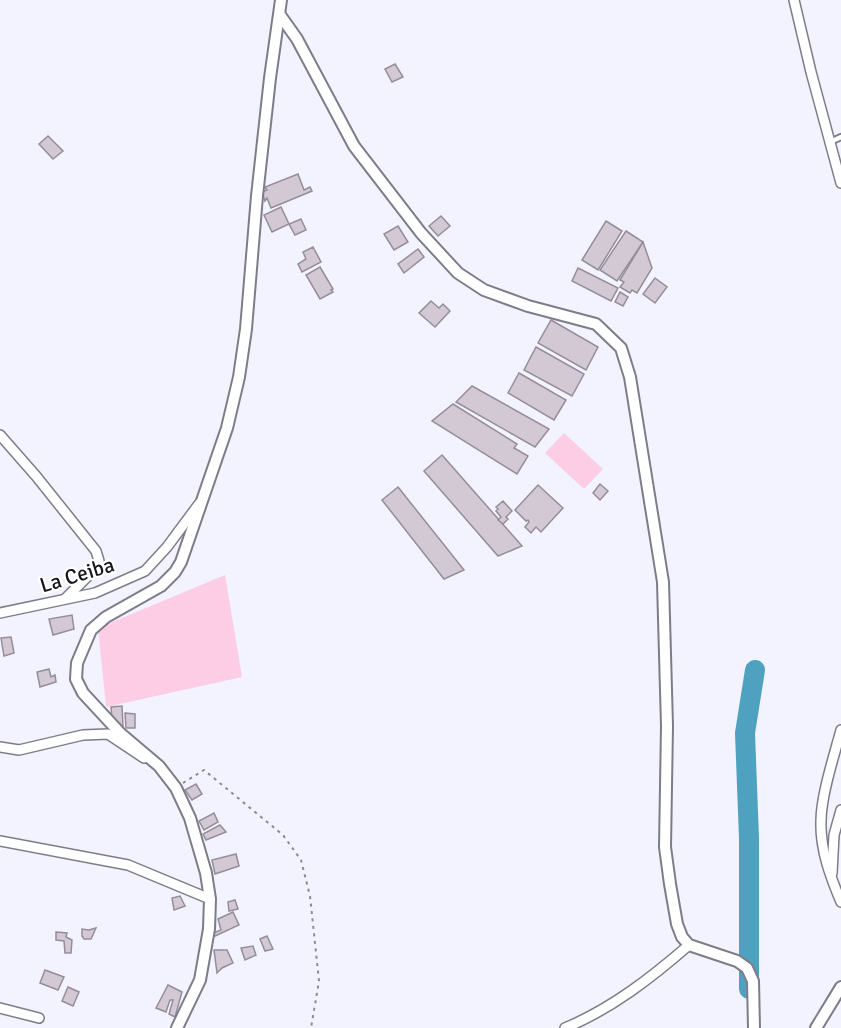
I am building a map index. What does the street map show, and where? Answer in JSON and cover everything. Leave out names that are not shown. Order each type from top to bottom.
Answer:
[{"type":"street","points":[[177,1028],[200,980],[209,929],[210,899],[206,873],[190,818],[176,788],[159,766],[120,733],[83,693],[76,679],[77,663],[91,630],[106,617],[161,586],[175,572],[181,562],[227,428],[239,377],[246,329],[266,113],[281,0]]},
{"type":"street","points":[[794,0],[841,183]]},
{"type":"street","points":[[280,15],[297,39],[354,146],[421,233],[458,273],[484,290],[517,302],[596,324],[621,348],[630,377],[663,582],[667,726],[664,847],[677,924],[682,938],[689,945],[737,961],[747,968],[753,981],[754,1028]]},
{"type":"street","points":[[0,435],[96,551],[99,561],[95,568],[66,598]]},
{"type":"street","name":"La Ceiba","points":[[0,613],[95,592],[145,571],[167,547],[202,500]]},
{"type":"street","points":[[841,730],[821,820],[824,852],[832,882],[841,902]]},
{"type":"street","points":[[0,747],[19,750],[83,735],[108,734],[159,766]]},
{"type":"street","points":[[832,882],[834,835],[841,810]]},
{"type":"street","points":[[0,841],[128,865],[210,899]]},
{"type":"street","points":[[565,1028],[592,1017],[657,972],[689,945]]},
{"type":"street","points":[[816,1028],[841,987]]},
{"type":"street","points":[[0,1008],[39,1018]]},
{"type":"lane","points":[[830,142],[841,137]]},
{"type":"path","points":[[176,788],[204,770],[283,835],[300,860],[310,896],[319,981],[311,1028]]},
{"type":"shaded area","points":[[564,433],[603,469],[584,489],[545,453]]},
{"type":"shaded area","points":[[225,575],[242,677],[106,707],[98,628]]},
{"type":"building","points":[[395,64],[403,77],[392,82],[385,69]]},
{"type":"building","points":[[48,136],[63,151],[53,159],[39,144]]},
{"type":"building","points":[[298,174],[304,190],[310,187],[312,191],[271,208],[262,192],[267,190],[265,187]]},
{"type":"building","points":[[281,207],[289,224],[272,232],[264,215]]},
{"type":"building","points":[[441,216],[450,226],[438,236],[429,226]]},
{"type":"building","points":[[301,219],[306,230],[295,235],[289,224]]},
{"type":"building","points":[[606,221],[622,231],[598,270],[582,260]]},
{"type":"building","points":[[398,226],[408,242],[394,250],[384,234]]},
{"type":"building","points":[[626,231],[643,242],[617,281],[600,270]]},
{"type":"building","points":[[643,242],[652,268],[637,293],[632,290],[630,293],[620,287],[624,282],[620,280]]},
{"type":"building","points":[[313,247],[321,262],[302,272],[298,264],[306,259],[303,252]]},
{"type":"building","points":[[418,249],[424,257],[404,273],[398,264]]},
{"type":"building","points":[[320,267],[333,292],[320,299],[306,275]]},
{"type":"building","points":[[578,268],[618,288],[611,301],[572,281]]},
{"type":"building","points":[[655,278],[667,287],[655,303],[643,294]]},
{"type":"building","points":[[620,292],[628,297],[623,306],[615,302]]},
{"type":"building","points":[[431,301],[439,308],[443,304],[450,311],[435,327],[419,313]]},
{"type":"building","points":[[551,320],[598,347],[586,370],[538,343]]},
{"type":"building","points":[[536,347],[584,374],[572,396],[524,370]]},
{"type":"building","points":[[519,373],[566,400],[554,420],[508,393]]},
{"type":"building","points":[[472,386],[549,429],[535,447],[456,402]]},
{"type":"building","points":[[453,404],[517,444],[514,448],[528,456],[517,474],[432,421]]},
{"type":"building","points":[[442,455],[522,546],[498,556],[424,471]]},
{"type":"building","points":[[600,484],[608,491],[600,500],[593,493]]},
{"type":"building","points":[[538,485],[563,508],[541,532],[536,527],[531,533],[525,527],[528,520],[526,521],[515,510]]},
{"type":"building","points":[[398,487],[464,570],[444,579],[382,500]]},
{"type":"building","points":[[503,501],[512,511],[503,524],[498,520],[501,517],[496,507]]},
{"type":"building","points":[[72,615],[74,629],[53,635],[49,619]]},
{"type":"building","points":[[11,637],[14,653],[4,656],[1,638]]},
{"type":"building","points":[[49,669],[51,677],[55,675],[56,682],[40,687],[37,672]]},
{"type":"building","points":[[122,706],[123,727],[112,718],[111,707]]},
{"type":"building","points":[[125,713],[135,714],[135,728],[126,728]]},
{"type":"building","points":[[196,784],[202,794],[192,800],[185,790]]},
{"type":"building","points":[[214,813],[218,822],[204,830],[199,821]]},
{"type":"building","points":[[220,825],[226,832],[206,840],[203,834]]},
{"type":"building","points":[[236,854],[239,866],[215,874],[212,860]]},
{"type":"building","points":[[180,896],[185,906],[174,910],[172,898]]},
{"type":"building","points":[[235,900],[238,909],[229,911],[228,902]]},
{"type":"building","points":[[233,912],[239,925],[213,937],[213,933],[221,930],[218,919]]},
{"type":"building","points":[[96,928],[91,939],[84,939],[82,929]]},
{"type":"building","points":[[56,932],[67,933],[66,937],[72,940],[71,953],[65,953],[64,941],[56,940]]},
{"type":"building","points":[[267,936],[273,949],[265,951],[260,939]]},
{"type":"building","points":[[253,946],[256,955],[245,960],[241,948]]},
{"type":"building","points":[[214,950],[227,950],[233,963],[217,973]]},
{"type":"building","points":[[45,970],[64,977],[58,990],[40,983]]},
{"type":"building","points":[[168,985],[182,992],[175,1017],[169,1014],[173,1000],[170,1000],[166,1012],[156,1008]]},
{"type":"building","points":[[68,987],[79,992],[73,1006],[62,1001]]},
{"type":"waterway","points":[[749,989],[749,838],[745,733],[755,670]]}]
